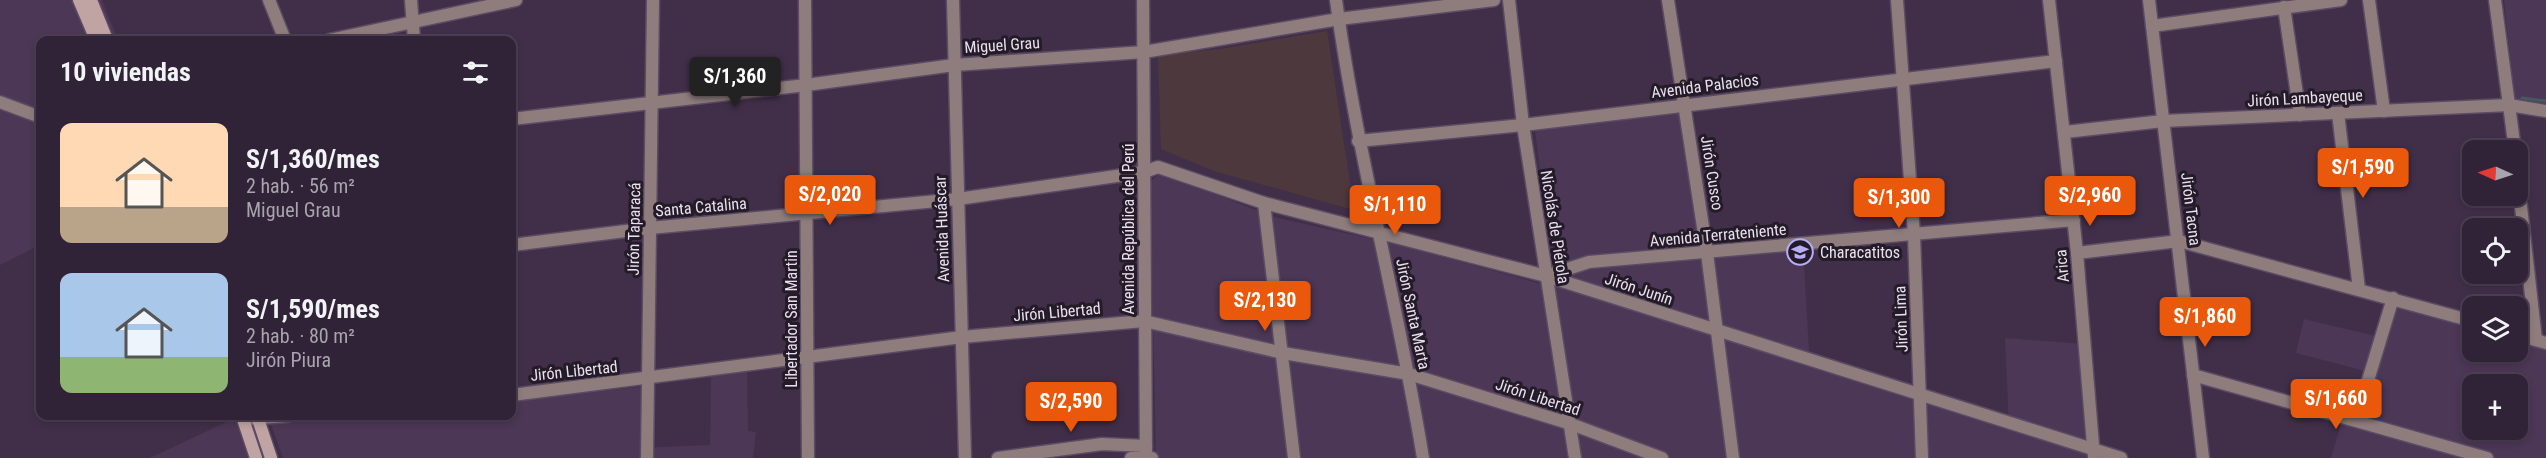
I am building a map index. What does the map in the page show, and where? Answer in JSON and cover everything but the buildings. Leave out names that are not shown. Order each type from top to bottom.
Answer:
[{"type":"main road","points":[[80,0],[94,36]]},
{"type":"main road","points":[[91,0],[105,36]]},
{"type":"main road","points":[[243,420],[256,458]]},
{"type":"main road","points":[[258,420],[271,458]]},
{"type":"street","points":[[269,0],[283,36]]},
{"type":"street","points":[[411,0],[414,36]]},
{"type":"street","points":[[347,36],[516,0]]},
{"type":"street","name":"Jirón Taparacá","points":[[647,458],[653,0]]},
{"type":"street","name":"Libertador San Martin","points":[[805,0],[808,458]]},
{"type":"street","name":"Avenida Huáscar","points":[[952,0],[965,458]]},
{"type":"street","name":"Avenida República del Perú","points":[[1143,0],[1144,321],[1147,455]]},
{"type":"street","name":"Jirón Santa Marta","points":[[1336,0],[1358,141],[1409,374],[1423,458]]},
{"type":"street","name":"Miguel Grau","points":[[516,119],[806,85],[954,65],[1144,52],[1339,19],[1494,0]]},
{"type":"street","name":"Nicolás de Piérola","points":[[1509,0],[1523,125],[1575,458]]},
{"type":"street","name":"Jirón Cusco","points":[[1668,0],[1707,253],[1733,458]]},
{"type":"street","name":"Jirón Lima","points":[[1897,0],[1914,235],[1922,458]]},
{"type":"street","name":"Arica","points":[[2049,0],[2074,220],[2094,454]]},
{"type":"street","name":"Jirón Tacna","points":[[2149,0],[2203,458]]},
{"type":"street","points":[[2152,26],[2283,6],[2341,0]]},
{"type":"street","points":[[2369,0],[2384,111]]},
{"type":"street","points":[[2495,0],[2514,140]]},
{"type":"street","points":[[2283,6],[2300,115]]},
{"type":"street","name":"Avenida Palacios","points":[[1358,141],[1523,125],[2056,61]]},
{"type":"street","points":[[0,102],[36,116]]},
{"type":"street","name":"Jirón Lambayeque","points":[[2065,132],[2163,121],[2510,105],[2546,111]]},
{"type":"street","points":[[2338,113],[2359,289]]},
{"type":"street","name":"Jirón Junín","points":[[1144,172],[1158,167],[1264,202],[1546,276],[2094,454],[2121,458]]},
{"type":"street","name":"Santa Catalina","points":[[516,245],[650,228],[958,199],[1144,172]]},
{"type":"street","points":[[1264,202],[1294,458]]},
{"type":"street","points":[[2522,206],[2541,342]]},
{"type":"street","name":"Avenida Terrateniente","points":[[1546,276],[1581,263],[2074,220]]},
{"type":"street","points":[[2077,253],[2179,241],[2462,318]]},
{"type":"street","points":[[2356,420],[2393,298]]},
{"type":"street","name":"Jirón Libertad","points":[[516,395],[962,337],[1144,321],[1283,353],[1409,374],[1571,424],[1662,458]]},
{"type":"street","points":[[2193,375],[2487,458]]},
{"type":"street","points":[[998,458],[1102,444],[1147,455]]},
{"type":"street","points":[[1131,458],[1147,455]]},
{"type":"shaded area","points":[[0,0],[102,0],[116,36],[36,36],[36,247],[0,265]]},
{"type":"shaded area","points":[[2504,0],[2546,0],[2546,106],[2515,101]]},
{"type":"shaded area","points":[[1327,31],[1354,210],[1214,171],[1161,149],[1158,55],[1220,49]]},
{"type":"shaded area","points":[[1683,112],[1712,256],[1803,249],[1810,367],[2009,430],[2005,338],[2083,344],[2090,454],[2103,458],[1156,458],[1150,182],[1160,173],[1274,217],[1398,245],[1556,288],[1535,130]]},
{"type":"shaded area","points":[[2398,307],[2462,325],[2462,362],[2528,362],[2528,343],[2546,348],[2546,458],[2331,458],[2342,420],[2363,426],[2377,374],[2296,353],[2304,319],[2388,339]]},
{"type":"shaded area","points":[[747,369],[748,431],[756,432],[753,458],[283,458],[269,420],[516,420],[516,399],[641,387],[641,448],[710,445],[711,374]]},
{"type":"shaded area","points":[[231,420],[240,420],[252,458],[150,458]]},
{"type":"waterway","points":[[2522,98],[2546,101]]},
{"type":"place","name":"Characatitos","points":[[1800,252]]}]
